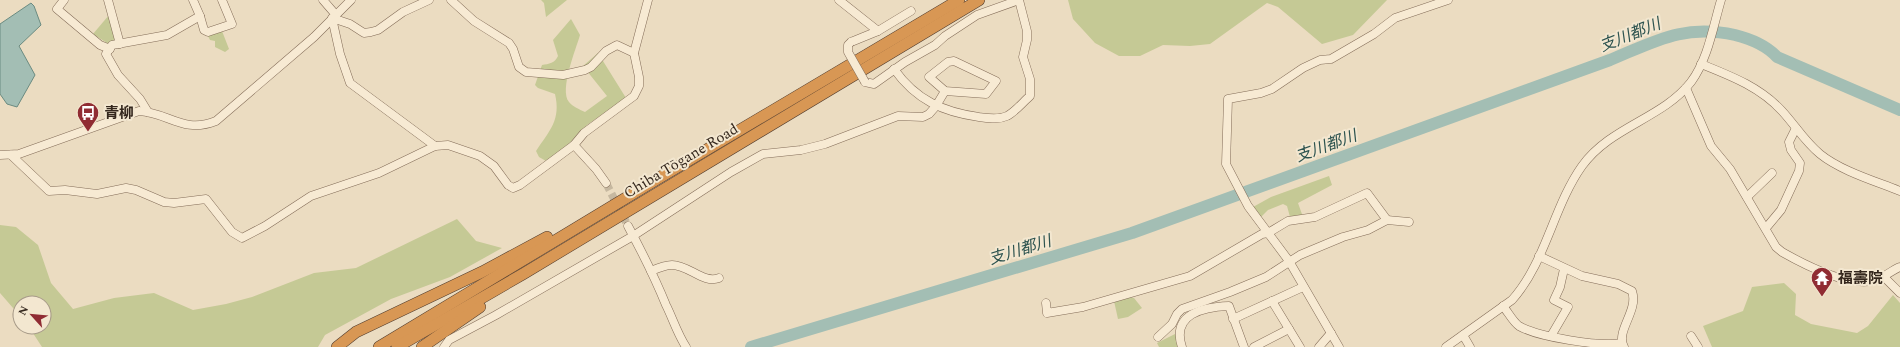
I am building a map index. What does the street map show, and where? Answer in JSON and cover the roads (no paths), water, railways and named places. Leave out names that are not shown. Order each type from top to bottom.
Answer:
[{"type":"highway","name":"Chiba Tōgane Road","points":[[659,178],[959,0]]},
{"type":"highway","name":"Chiba Tōgane Road","points":[[397,347],[523,274],[979,0]]},
{"type":"highway","points":[[337,347],[356,332],[482,272],[619,195],[659,178]]},
{"type":"highway","points":[[379,347],[659,178]]},
{"type":"highway","points":[[422,347],[495,296],[523,274]]},
{"type":"street","points":[[64,0],[58,9],[100,45],[110,49]]},
{"type":"street","points":[[108,0],[120,44]]},
{"type":"street","points":[[193,0],[204,30],[208,32],[232,24],[222,0]]},
{"type":"street","points":[[323,0],[334,17],[340,54],[350,83],[436,146]]},
{"type":"street","points":[[0,155],[11,155],[123,116],[139,112],[148,112],[190,126],[201,126],[216,121],[290,58],[352,0]]},
{"type":"street","points":[[334,17],[350,24],[364,33],[371,32],[378,30],[403,12],[429,0]]},
{"type":"street","points":[[451,0],[474,20],[509,43],[513,49],[519,67],[526,72],[563,75],[585,70],[591,67],[606,51],[617,45],[634,52]]},
{"type":"street","points":[[11,155],[49,191],[65,190],[97,194],[126,188],[136,190],[164,202],[174,203],[206,199],[232,232],[242,238],[265,226],[311,196],[379,173],[436,146],[448,145],[480,156],[494,166],[508,185],[513,188],[520,185],[574,145],[584,133],[634,96],[639,86],[639,77],[634,52],[648,0]]},
{"type":"street","points":[[839,0],[878,31]]},
{"type":"street","points":[[894,69],[909,87],[936,106],[951,112],[992,119],[1007,116],[1030,96],[1030,79],[1023,57],[1027,40],[1027,32],[1019,0],[977,15],[944,36],[935,45],[894,69],[874,84],[866,82],[848,52],[848,45],[851,42],[878,31],[911,11]]},
{"type":"street","points":[[1339,347],[1289,261],[1248,206],[1226,164],[1225,157],[1228,98],[1261,93],[1272,89],[1303,68],[1320,60],[1331,59],[1368,38],[1396,18],[1448,0]]},
{"type":"street","points":[[1446,347],[1503,306],[1519,292],[1539,256],[1569,188],[1589,157],[1614,135],[1666,105],[1686,88],[1701,64],[1721,0]]},
{"type":"street","points":[[148,112],[140,99],[118,75],[106,54],[112,45],[167,35],[200,16]]},
{"type":"street","points":[[954,61],[996,81],[986,94],[944,91],[929,77],[948,62],[954,61]]},
{"type":"street","points":[[1701,64],[1748,84],[1760,92],[1782,110],[1814,148],[1828,159],[1900,191]]},
{"type":"street","points":[[1686,88],[1712,146],[1730,169],[1748,197],[1776,247],[1782,252],[1820,272],[1840,278],[1871,281],[1884,277],[1900,267]]},
{"type":"street","points":[[444,347],[449,340],[503,311],[633,236],[731,172],[762,154],[801,150],[825,144],[898,116],[923,117],[929,114],[936,106],[944,91]]},
{"type":"street","points":[[1766,228],[1781,210],[1799,171],[1800,164],[1791,150],[1789,142],[1796,128]]},
{"type":"street","points":[[574,145],[596,169],[606,183]]},
{"type":"street","points":[[1748,197],[1772,172]]},
{"type":"street","points":[[1046,304],[1047,313],[1060,311],[1112,299],[1190,276],[1262,234],[1268,233],[1288,221],[1315,217],[1366,193],[1387,220]]},
{"type":"street","points":[[1158,337],[1169,328],[1177,314],[1182,309],[1230,292],[1266,276],[1300,255],[1343,237],[1368,230],[1387,220],[1409,222]]},
{"type":"street","points":[[628,226],[651,271],[669,311],[676,331],[686,347]]},
{"type":"street","points":[[1503,306],[1517,325],[1534,333],[1551,336],[1575,345],[1623,345],[1622,336],[1633,306],[1634,299],[1632,291],[1618,284],[1599,281],[1564,269],[1539,256]]},
{"type":"street","points":[[651,271],[673,265],[692,270],[710,280],[719,278]]},
{"type":"street","points":[[1551,336],[1568,307],[1554,300],[1560,287],[1564,269]]},
{"type":"street","points":[[1884,277],[1900,293]]},
{"type":"street","points":[[1233,319],[1303,287]]},
{"type":"street","points":[[1272,301],[1300,347]]},
{"type":"street","points":[[1182,347],[1178,334],[1182,323],[1190,315],[1214,306],[1229,306],[1244,347]]},
{"type":"street","points":[[1254,347],[1289,329]]},
{"type":"street","points":[[1319,347],[1331,333]]},
{"type":"street","points":[[1463,335],[1470,347]]},
{"type":"street","points":[[1691,336],[1698,347]]},
{"type":"waterway","name":"支川都川","points":[[751,347],[1132,233],[1610,60],[1670,36],[1685,33],[1717,32],[1747,38],[1763,46],[1777,57],[1900,110]]},
{"type":"tunnel","points":[[606,183],[628,226]]},
{"type":"place","name":"青柳","points":[[88,132]]},
{"type":"place","name":"福壽院","points":[[1822,298]]}]
